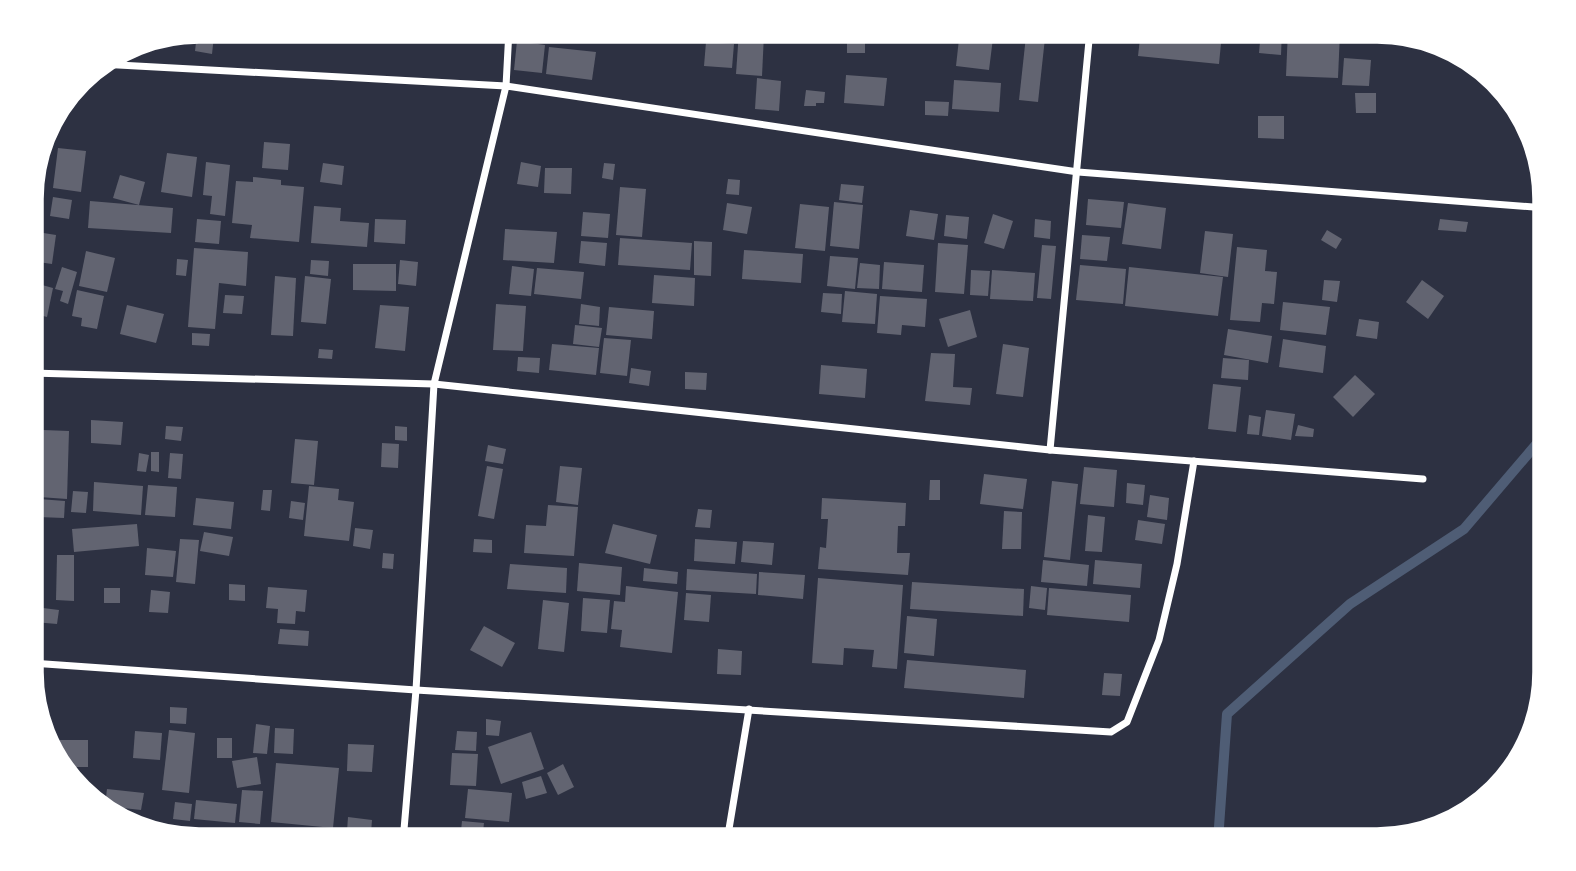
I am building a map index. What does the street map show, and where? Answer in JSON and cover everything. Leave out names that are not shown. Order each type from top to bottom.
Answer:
[{"type":"street","points":[[404,829],[416,690],[434,384],[506,86],[508,42]]},
{"type":"street","points":[[1050,450],[1089,42]]},
{"type":"street","points":[[118,65],[506,86],[1078,172],[1534,207]]},
{"type":"street","points":[[42,373],[434,384],[1050,450],[1423,479]]},
{"type":"street","points":[[42,664],[416,690],[1111,732],[1128,722],[1159,640],[1177,564],[1194,461]]},
{"type":"street","points":[[728,829],[749,709]]},
{"type":"building","points":[[196,42],[213,42],[212,54],[195,51]]},
{"type":"building","points":[[517,42],[545,45],[542,73],[514,70]]},
{"type":"building","points":[[706,42],[734,44],[732,68],[704,66]]},
{"type":"building","points":[[738,42],[764,42],[762,76],[736,74]]},
{"type":"building","points":[[847,42],[865,42],[865,53],[847,53]]},
{"type":"building","points":[[959,42],[992,42],[989,70],[956,66]]},
{"type":"building","points":[[1025,42],[1045,42],[1038,102],[1019,100]]},
{"type":"building","points":[[1140,42],[1221,42],[1219,64],[1138,56]]},
{"type":"building","points":[[1260,42],[1282,42],[1281,55],[1259,53]]},
{"type":"building","points":[[1287,42],[1340,42],[1338,78],[1286,76]]},
{"type":"building","points":[[549,47],[596,52],[592,80],[546,74]]},
{"type":"building","points":[[1344,58],[1371,60],[1369,86],[1342,85]]},
{"type":"building","points":[[846,75],[887,78],[884,106],[844,103]]},
{"type":"building","points":[[757,78],[781,81],[779,111],[755,109]]},
{"type":"building","points":[[954,80],[1001,83],[999,112],[952,109]]},
{"type":"building","points":[[806,90],[825,92],[824,103],[804,106]]},
{"type":"building","points":[[1355,93],[1376,93],[1376,113],[1356,113]]},
{"type":"building","points":[[925,101],[949,102],[948,116],[925,115]]},
{"type":"building","points":[[1258,116],[1284,116],[1284,139],[1258,138]]},
{"type":"building","points":[[264,142],[290,144],[288,170],[262,168]]},
{"type":"building","points":[[58,148],[86,151],[81,192],[53,188]]},
{"type":"building","points":[[167,153],[197,157],[192,197],[161,192]]},
{"type":"building","points":[[206,162],[230,165],[225,216],[210,214],[212,196],[203,195]]},
{"type":"building","points":[[521,162],[541,166],[538,187],[517,184]]},
{"type":"building","points":[[323,163],[344,166],[342,185],[320,182]]},
{"type":"building","points":[[604,163],[615,164],[613,180],[602,178]]},
{"type":"building","points":[[545,168],[572,168],[571,194],[544,193]]},
{"type":"building","points":[[120,175],[145,182],[139,205],[113,198]]},
{"type":"building","points":[[253,177],[281,180],[281,185],[304,187],[299,242],[250,238],[252,225],[232,223],[236,181],[253,182]]},
{"type":"building","points":[[728,179],[740,180],[739,195],[726,194]]},
{"type":"building","points":[[841,184],[864,186],[862,203],[839,200]]},
{"type":"building","points":[[620,187],[646,189],[642,237],[616,235]]},
{"type":"building","points":[[53,197],[72,200],[69,219],[50,216]]},
{"type":"building","points":[[1088,199],[1124,202],[1121,228],[1086,225]]},
{"type":"building","points":[[90,201],[173,208],[171,233],[88,228]]},
{"type":"building","points":[[834,202],[863,205],[859,249],[830,246]]},
{"type":"building","points":[[727,203],[752,207],[747,234],[723,230]]},
{"type":"building","points":[[1128,203],[1166,208],[1161,249],[1122,244]]},
{"type":"building","points":[[800,204],[829,207],[825,251],[795,248]]},
{"type":"building","points":[[314,206],[341,208],[340,221],[369,223],[367,247],[311,243]]},
{"type":"building","points":[[910,210],[938,214],[934,240],[906,236]]},
{"type":"building","points":[[583,212],[610,214],[608,238],[581,236]]},
{"type":"building","points":[[993,214],[1013,221],[1004,249],[984,243]]},
{"type":"building","points":[[946,215],[969,217],[967,239],[944,236]]},
{"type":"building","points":[[197,219],[221,221],[219,244],[195,242]]},
{"type":"building","points":[[375,219],[406,220],[405,244],[374,242]]},
{"type":"building","points":[[1035,219],[1051,221],[1050,239],[1034,237]]},
{"type":"building","points":[[1440,219],[1468,222],[1466,232],[1438,230]]},
{"type":"building","points":[[505,229],[557,232],[554,263],[503,260]]},
{"type":"building","points":[[1327,230],[1342,239],[1336,249],[1321,240]]},
{"type":"building","points":[[1205,231],[1233,234],[1228,277],[1200,273]]},
{"type":"building","points":[[42,233],[56,235],[52,264],[42,263]]},
{"type":"building","points":[[1082,235],[1110,237],[1107,261],[1080,259]]},
{"type":"building","points":[[620,238],[692,243],[690,270],[618,265]]},
{"type":"building","points":[[581,241],[607,243],[605,266],[579,263]]},
{"type":"building","points":[[694,241],[712,242],[711,276],[694,275]]},
{"type":"building","points":[[938,243],[968,245],[964,294],[935,292]]},
{"type":"building","points":[[1042,245],[1056,246],[1051,299],[1037,298]]},
{"type":"building","points":[[1237,247],[1267,250],[1265,271],[1277,272],[1274,304],[1262,303],[1260,322],[1230,320]]},
{"type":"building","points":[[194,248],[248,252],[246,286],[219,283],[215,329],[188,327]]},
{"type":"building","points":[[744,250],[803,254],[801,283],[742,279]]},
{"type":"building","points":[[86,251],[115,258],[107,292],[79,286]]},
{"type":"building","points":[[830,256],[858,258],[855,289],[827,286]]},
{"type":"building","points":[[177,259],[188,260],[186,276],[176,275]]},
{"type":"building","points":[[311,260],[329,261],[328,276],[310,274]]},
{"type":"building","points":[[400,260],[418,262],[416,286],[398,284]]},
{"type":"building","points":[[884,262],[924,265],[922,292],[882,289]]},
{"type":"building","points":[[860,263],[880,265],[879,289],[857,288]]},
{"type":"building","points":[[353,264],[396,264],[396,291],[353,290]]},
{"type":"building","points":[[1080,265],[1126,269],[1123,304],[1076,300]]},
{"type":"building","points":[[512,266],[534,269],[531,296],[509,294]]},
{"type":"building","points":[[62,267],[77,272],[68,304],[60,301],[63,291],[55,289]]},
{"type":"building","points":[[1129,267],[1223,277],[1218,316],[1125,306]]},
{"type":"building","points":[[537,268],[584,272],[581,299],[534,294]]},
{"type":"building","points":[[971,270],[990,271],[988,296],[970,295]]},
{"type":"building","points":[[992,270],[1035,273],[1033,301],[990,299]]},
{"type":"building","points":[[654,275],[695,278],[694,306],[652,303]]},
{"type":"building","points":[[275,276],[296,278],[293,336],[271,335]]},
{"type":"building","points":[[305,276],[331,279],[326,324],[301,322]]},
{"type":"building","points":[[1324,280],[1340,281],[1337,302],[1322,300]]},
{"type":"building","points":[[1422,280],[1444,296],[1428,319],[1406,302]]},
{"type":"building","points":[[42,285],[53,288],[47,317],[42,316]]},
{"type":"building","points":[[77,290],[104,296],[97,329],[81,326],[82,318],[72,316]]},
{"type":"building","points":[[845,291],[877,294],[875,324],[842,322]]},
{"type":"building","points":[[823,293],[842,294],[841,314],[821,312]]},
{"type":"building","points":[[225,295],[244,296],[242,314],[223,313]]},
{"type":"building","points":[[880,296],[927,299],[925,327],[902,325],[901,335],[877,333]]},
{"type":"building","points":[[1283,302],[1330,307],[1326,335],[1280,330]]},
{"type":"building","points":[[496,304],[526,306],[523,351],[493,350]]},
{"type":"building","points":[[581,304],[600,307],[599,326],[579,324]]},
{"type":"building","points":[[127,305],[164,314],[156,343],[120,334]]},
{"type":"building","points":[[380,305],[409,307],[405,351],[375,348]]},
{"type":"building","points":[[609,307],[654,311],[652,339],[606,335]]},
{"type":"building","points":[[970,310],[977,337],[948,347],[939,319]]},
{"type":"building","points":[[1359,319],[1379,322],[1377,339],[1356,336]]},
{"type":"building","points":[[575,325],[602,328],[599,347],[573,344]]},
{"type":"building","points":[[1228,329],[1272,336],[1268,363],[1224,355]]},
{"type":"building","points":[[192,333],[210,334],[209,346],[192,345]]},
{"type":"building","points":[[604,338],[631,340],[627,376],[600,373]]},
{"type":"building","points":[[1283,339],[1326,346],[1323,373],[1279,367]]},
{"type":"building","points":[[552,344],[599,348],[596,375],[549,370]]},
{"type":"building","points":[[1003,344],[1029,348],[1023,397],[996,394]]},
{"type":"building","points":[[319,349],[333,350],[332,359],[318,358]]},
{"type":"building","points":[[931,353],[955,354],[953,387],[972,388],[970,405],[925,401]]},
{"type":"building","points":[[518,357],[540,358],[539,373],[517,371]]},
{"type":"building","points":[[1223,358],[1249,360],[1248,380],[1221,378]]},
{"type":"building","points":[[821,365],[867,369],[865,398],[819,394]]},
{"type":"building","points":[[631,368],[651,371],[649,386],[629,383]]},
{"type":"building","points":[[685,372],[707,373],[706,390],[685,389]]},
{"type":"building","points":[[1355,375],[1375,394],[1353,417],[1333,397]]},
{"type":"building","points":[[1213,384],[1241,387],[1236,432],[1208,429]]},
{"type":"building","points":[[1266,410],[1295,414],[1291,440],[1262,436]]},
{"type":"building","points":[[1249,415],[1261,417],[1259,435],[1247,434]]},
{"type":"building","points":[[91,420],[123,422],[121,445],[91,443]]},
{"type":"building","points":[[1298,425],[1314,429],[1313,437],[1295,436]]},
{"type":"building","points":[[166,426],[183,427],[181,441],[165,439]]},
{"type":"building","points":[[395,426],[407,427],[407,441],[395,440]]},
{"type":"building","points":[[43,430],[69,431],[67,499],[42,497]]},
{"type":"building","points":[[295,439],[318,441],[314,485],[291,483]]},
{"type":"building","points":[[382,443],[399,444],[398,468],[381,467]]},
{"type":"building","points":[[488,445],[506,449],[503,464],[485,461]]},
{"type":"building","points":[[151,452],[159,452],[159,472],[151,471]]},
{"type":"building","points":[[139,453],[149,455],[146,472],[137,471]]},
{"type":"building","points":[[170,453],[183,454],[181,479],[168,478]]},
{"type":"building","points":[[487,466],[503,469],[494,519],[478,516]]},
{"type":"building","points":[[560,466],[582,468],[578,505],[556,502]]},
{"type":"building","points":[[1084,467],[1117,470],[1114,507],[1080,504]]},
{"type":"building","points":[[984,474],[1027,479],[1023,509],[980,504]]},
{"type":"building","points":[[930,480],[940,480],[940,500],[929,500]]},
{"type":"building","points":[[1052,481],[1078,484],[1070,560],[1044,557]]},
{"type":"building","points":[[94,482],[143,486],[141,515],[93,511]]},
{"type":"building","points":[[1127,483],[1145,485],[1143,505],[1126,503]]},
{"type":"building","points":[[148,485],[177,487],[175,517],[145,515]]},
{"type":"building","points":[[309,486],[339,489],[338,500],[354,502],[349,541],[304,536]]},
{"type":"building","points":[[263,490],[272,490],[270,511],[261,510]]},
{"type":"building","points":[[73,491],[88,492],[86,513],[71,512]]},
{"type":"building","points":[[1150,495],[1169,498],[1167,520],[1147,517]]},
{"type":"building","points":[[196,498],[234,502],[231,529],[193,525]]},
{"type":"building","points":[[822,498],[906,503],[905,526],[898,526],[897,553],[910,553],[908,575],[818,569],[820,547],[826,548],[828,519],[821,519]]},
{"type":"building","points":[[42,499],[65,501],[64,518],[42,517]]},
{"type":"building","points":[[291,501],[305,503],[303,520],[289,518]]},
{"type":"building","points":[[548,505],[578,507],[574,556],[524,553],[526,525],[546,526]]},
{"type":"building","points":[[698,509],[712,510],[710,528],[695,527]]},
{"type":"building","points":[[1004,511],[1022,512],[1021,549],[1002,549]]},
{"type":"building","points":[[1088,515],[1105,517],[1102,552],[1085,551]]},
{"type":"building","points":[[1138,520],[1165,524],[1162,544],[1135,540]]},
{"type":"building","points":[[137,524],[139,546],[74,552],[72,529]]},
{"type":"building","points":[[613,524],[657,535],[650,564],[605,553]]},
{"type":"building","points":[[355,528],[373,530],[370,549],[353,546]]},
{"type":"building","points":[[204,532],[233,537],[229,556],[200,551]]},
{"type":"building","points":[[180,539],[199,540],[195,584],[176,582]]},
{"type":"building","points":[[474,539],[492,540],[492,553],[473,552]]},
{"type":"building","points":[[695,539],[737,542],[735,564],[694,561]]},
{"type":"building","points":[[743,541],[774,543],[772,565],[741,562]]},
{"type":"building","points":[[147,548],[176,551],[173,577],[145,575]]},
{"type":"building","points":[[383,553],[394,554],[393,569],[382,568]]},
{"type":"building","points":[[57,555],[74,555],[74,601],[56,600]]},
{"type":"building","points":[[1043,560],[1089,565],[1087,586],[1041,582]]},
{"type":"building","points":[[1095,560],[1142,564],[1140,588],[1093,584]]},
{"type":"building","points":[[579,563],[622,567],[620,595],[577,591]]},
{"type":"building","points":[[510,564],[567,568],[566,593],[507,589]]},
{"type":"building","points":[[644,568],[678,572],[677,584],[643,581]]},
{"type":"building","points":[[687,569],[757,574],[756,594],[686,590]]},
{"type":"building","points":[[759,572],[805,575],[803,599],[758,595]]},
{"type":"building","points":[[818,578],[903,585],[897,669],[872,667],[874,650],[844,648],[843,665],[812,663]]},
{"type":"building","points":[[912,582],[1024,589],[1023,616],[910,609]]},
{"type":"building","points":[[229,584],[245,585],[245,601],[229,600]]},
{"type":"building","points":[[626,586],[678,592],[672,653],[620,647],[622,630],[611,629],[614,601],[625,602]]},
{"type":"building","points":[[1031,586],[1047,588],[1045,610],[1029,608]]},
{"type":"building","points":[[268,587],[307,590],[305,612],[296,611],[295,624],[277,623],[278,609],[266,608]]},
{"type":"building","points":[[104,588],[120,588],[120,603],[104,603]]},
{"type":"building","points":[[1049,588],[1131,595],[1129,622],[1047,615]]},
{"type":"building","points":[[151,590],[170,592],[168,613],[149,612]]},
{"type":"building","points":[[686,593],[711,595],[709,622],[684,620]]},
{"type":"building","points":[[583,598],[610,600],[607,633],[581,631]]},
{"type":"building","points":[[543,600],[569,603],[564,652],[538,649]]},
{"type":"building","points":[[42,608],[59,610],[57,624],[42,623]]},
{"type":"building","points":[[907,616],[937,619],[934,656],[904,653]]},
{"type":"building","points":[[484,626],[515,643],[502,667],[470,650]]},
{"type":"building","points":[[280,629],[309,631],[308,646],[278,644]]},
{"type":"building","points":[[718,649],[742,651],[741,675],[717,674]]},
{"type":"building","points":[[907,660],[1026,670],[1024,698],[904,688]]},
{"type":"building","points":[[1104,673],[1122,674],[1120,696],[1102,695]]},
{"type":"building","points":[[170,707],[187,708],[186,724],[170,723]]},
{"type":"building","points":[[486,719],[501,721],[499,736],[486,735]]},
{"type":"building","points":[[256,724],[270,726],[267,754],[253,753]]},
{"type":"building","points":[[275,728],[294,729],[293,754],[274,753]]},
{"type":"building","points":[[169,730],[195,733],[189,793],[162,790]]},
{"type":"building","points":[[135,731],[162,733],[160,760],[133,758]]},
{"type":"building","points":[[457,731],[477,732],[476,751],[455,750]]},
{"type":"building","points":[[531,732],[544,769],[501,784],[488,747]]},
{"type":"building","points":[[217,738],[232,738],[232,758],[217,758]]},
{"type":"building","points":[[60,740],[88,740],[88,767],[75,767]]},
{"type":"building","points":[[348,744],[374,745],[372,772],[347,771]]},
{"type":"building","points":[[452,753],[478,754],[476,786],[450,785]]},
{"type":"building","points":[[257,757],[261,784],[237,788],[232,761]]},
{"type":"building","points":[[276,763],[339,768],[333,828],[271,822]]},
{"type":"building","points":[[563,764],[574,787],[558,795],[547,773]]},
{"type":"building","points":[[541,776],[547,793],[526,799],[522,782]]},
{"type":"building","points":[[107,789],[144,793],[141,810],[121,808],[106,797]]},
{"type":"building","points":[[468,789],[512,793],[509,822],[465,818]]},
{"type":"building","points":[[242,790],[263,791],[260,824],[239,822]]},
{"type":"building","points":[[196,800],[237,804],[235,823],[194,819]]},
{"type":"building","points":[[175,802],[192,804],[190,821],[173,819]]},
{"type":"building","points":[[348,817],[372,820],[371,829],[347,829]]},
{"type":"building","points":[[462,821],[484,823],[483,829],[461,829]]},
{"type":"waterway","points":[[1219,829],[1227,714],[1350,604],[1464,529],[1534,447]]}]
